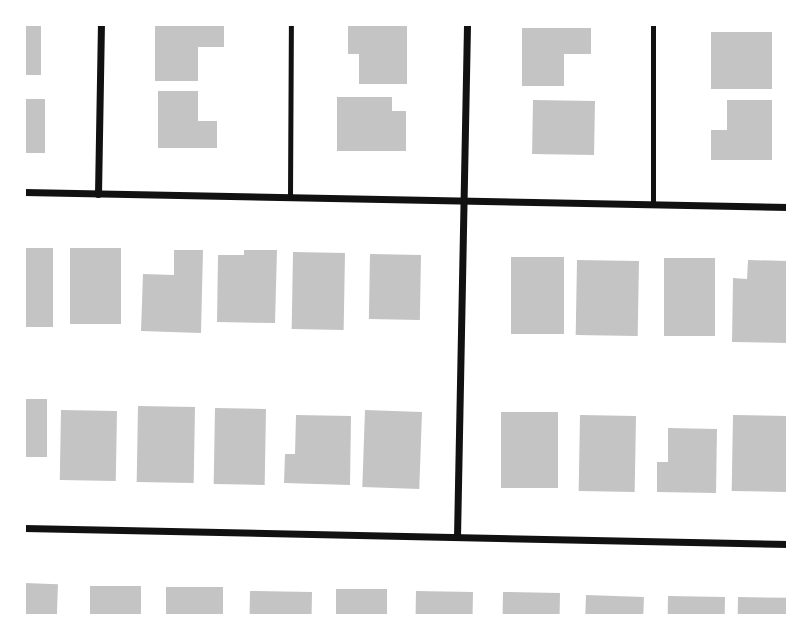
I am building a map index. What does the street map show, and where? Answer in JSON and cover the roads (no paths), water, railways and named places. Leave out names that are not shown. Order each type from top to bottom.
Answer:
[{"type":"street","points":[[98,194],[101,24]]},
{"type":"street","points":[[457,537],[467,24]]},
{"type":"street","points":[[24,192],[788,206]]},
{"type":"street","points":[[24,528],[788,544]]},
{"type":"lane","points":[[290,197],[291,24]]},
{"type":"lane","points":[[653,24],[653,204]]}]
